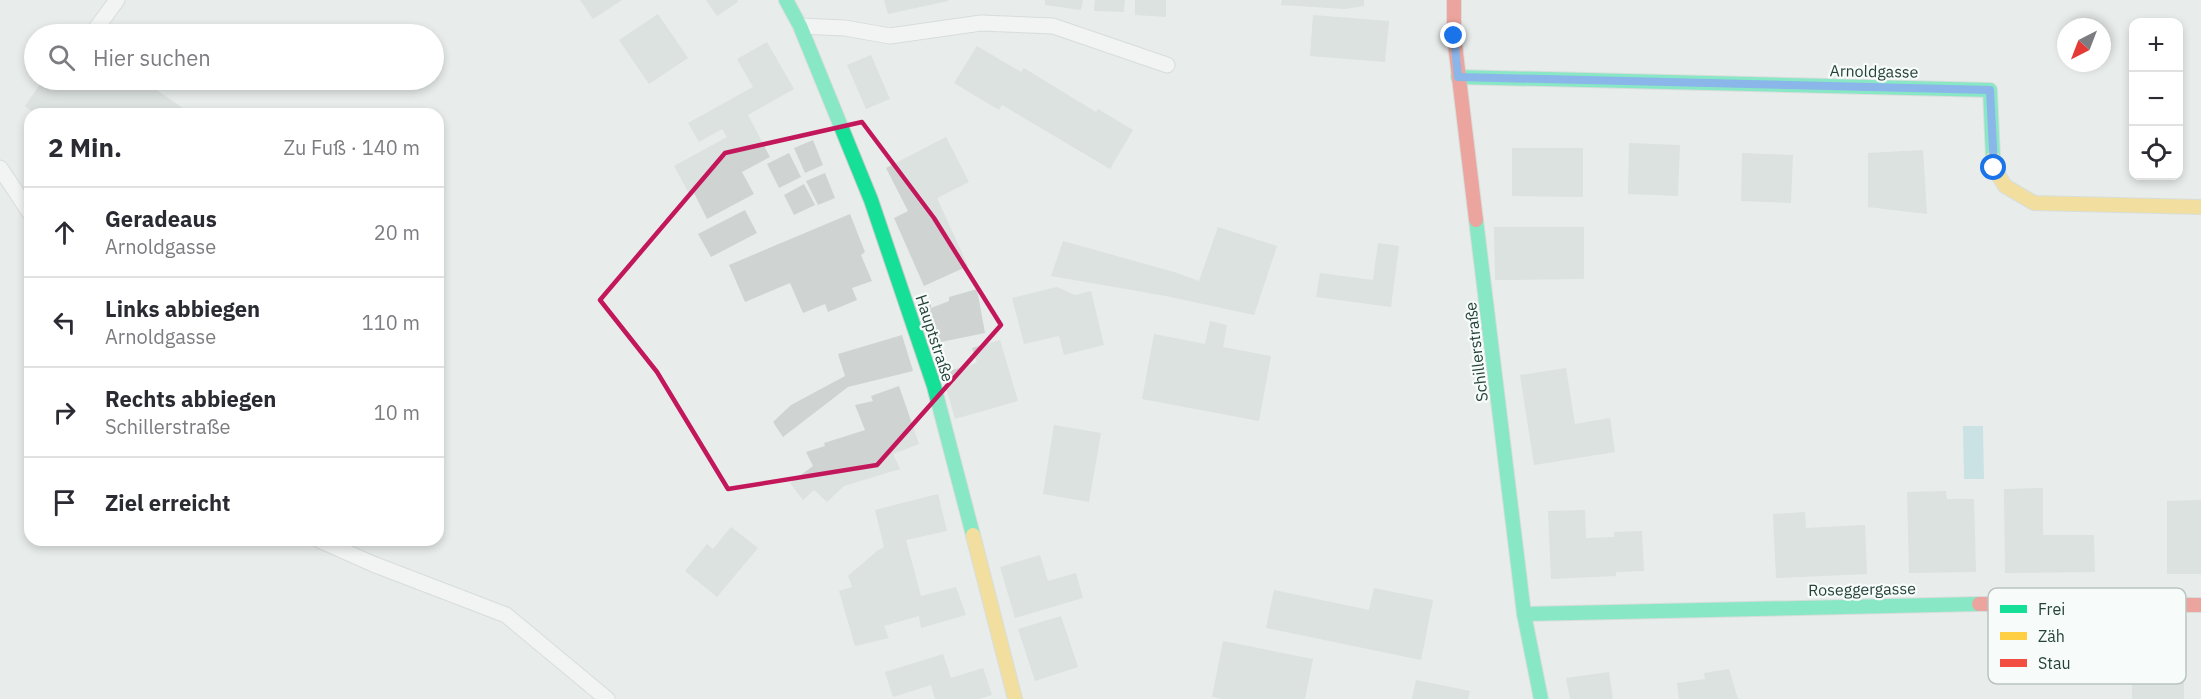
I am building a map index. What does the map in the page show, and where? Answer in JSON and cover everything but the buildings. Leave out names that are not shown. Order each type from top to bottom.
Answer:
[{"type":"street","name":"Hauptstraße","points":[[786,0],[800,26],[871,200],[934,386],[1015,699]]},
{"type":"street","name":"Schillerstraße","points":[[1454,0],[1454,36],[1458,77],[1524,614],[1541,699]]},
{"type":"street","name":"Arnoldgasse","points":[[1458,77],[1990,90],[1994,168],[2005,186],[2034,203],[2201,207]]},
{"type":"street","name":"Roseggergasse","points":[[1524,614],[1988,604]]},
{"type":"street","name":"Roseggergasse","points":[[2186,605],[2201,605]]},
{"type":"lane","points":[[99,24],[117,0]]},
{"type":"lane","points":[[800,26],[844,28],[890,36],[981,23],[1053,26],[1167,65]]},
{"type":"lane","points":[[0,168],[24,204]]},
{"type":"lane","points":[[332,546],[506,615],[607,699]]},
{"type":"highlighted area","points":[[862,122],[934,218],[1001,325],[877,465],[728,489],[657,372],[600,300],[725,153]]},
{"type":"water","points":[[1963,426],[1983,426],[1984,479],[1964,479]]},
{"type":"traffic: fast","points":[[786,0],[800,26],[871,200],[934,386],[973,535]]},
{"type":"traffic: fast","points":[[1458,77],[1990,90],[1993,158]]},
{"type":"traffic: fast","points":[[1476,220],[1524,614],[1541,699]]},
{"type":"traffic: fast","points":[[1524,614],[1979,604]]},
{"type":"traffic: slow","points":[[1993,158],[1994,168],[2005,186],[2034,203],[2201,207]]},
{"type":"traffic: slow","points":[[973,535],[1015,699]]},
{"type":"traffic: jam","points":[[1454,0],[1454,36],[1476,220]]},
{"type":"traffic: jam","points":[[1979,604],[1988,604]]},
{"type":"traffic: jam","points":[[2186,605],[2201,605]]},
{"type":"route","points":[[1454,36],[1458,77],[1990,90],[1994,168]]}]
